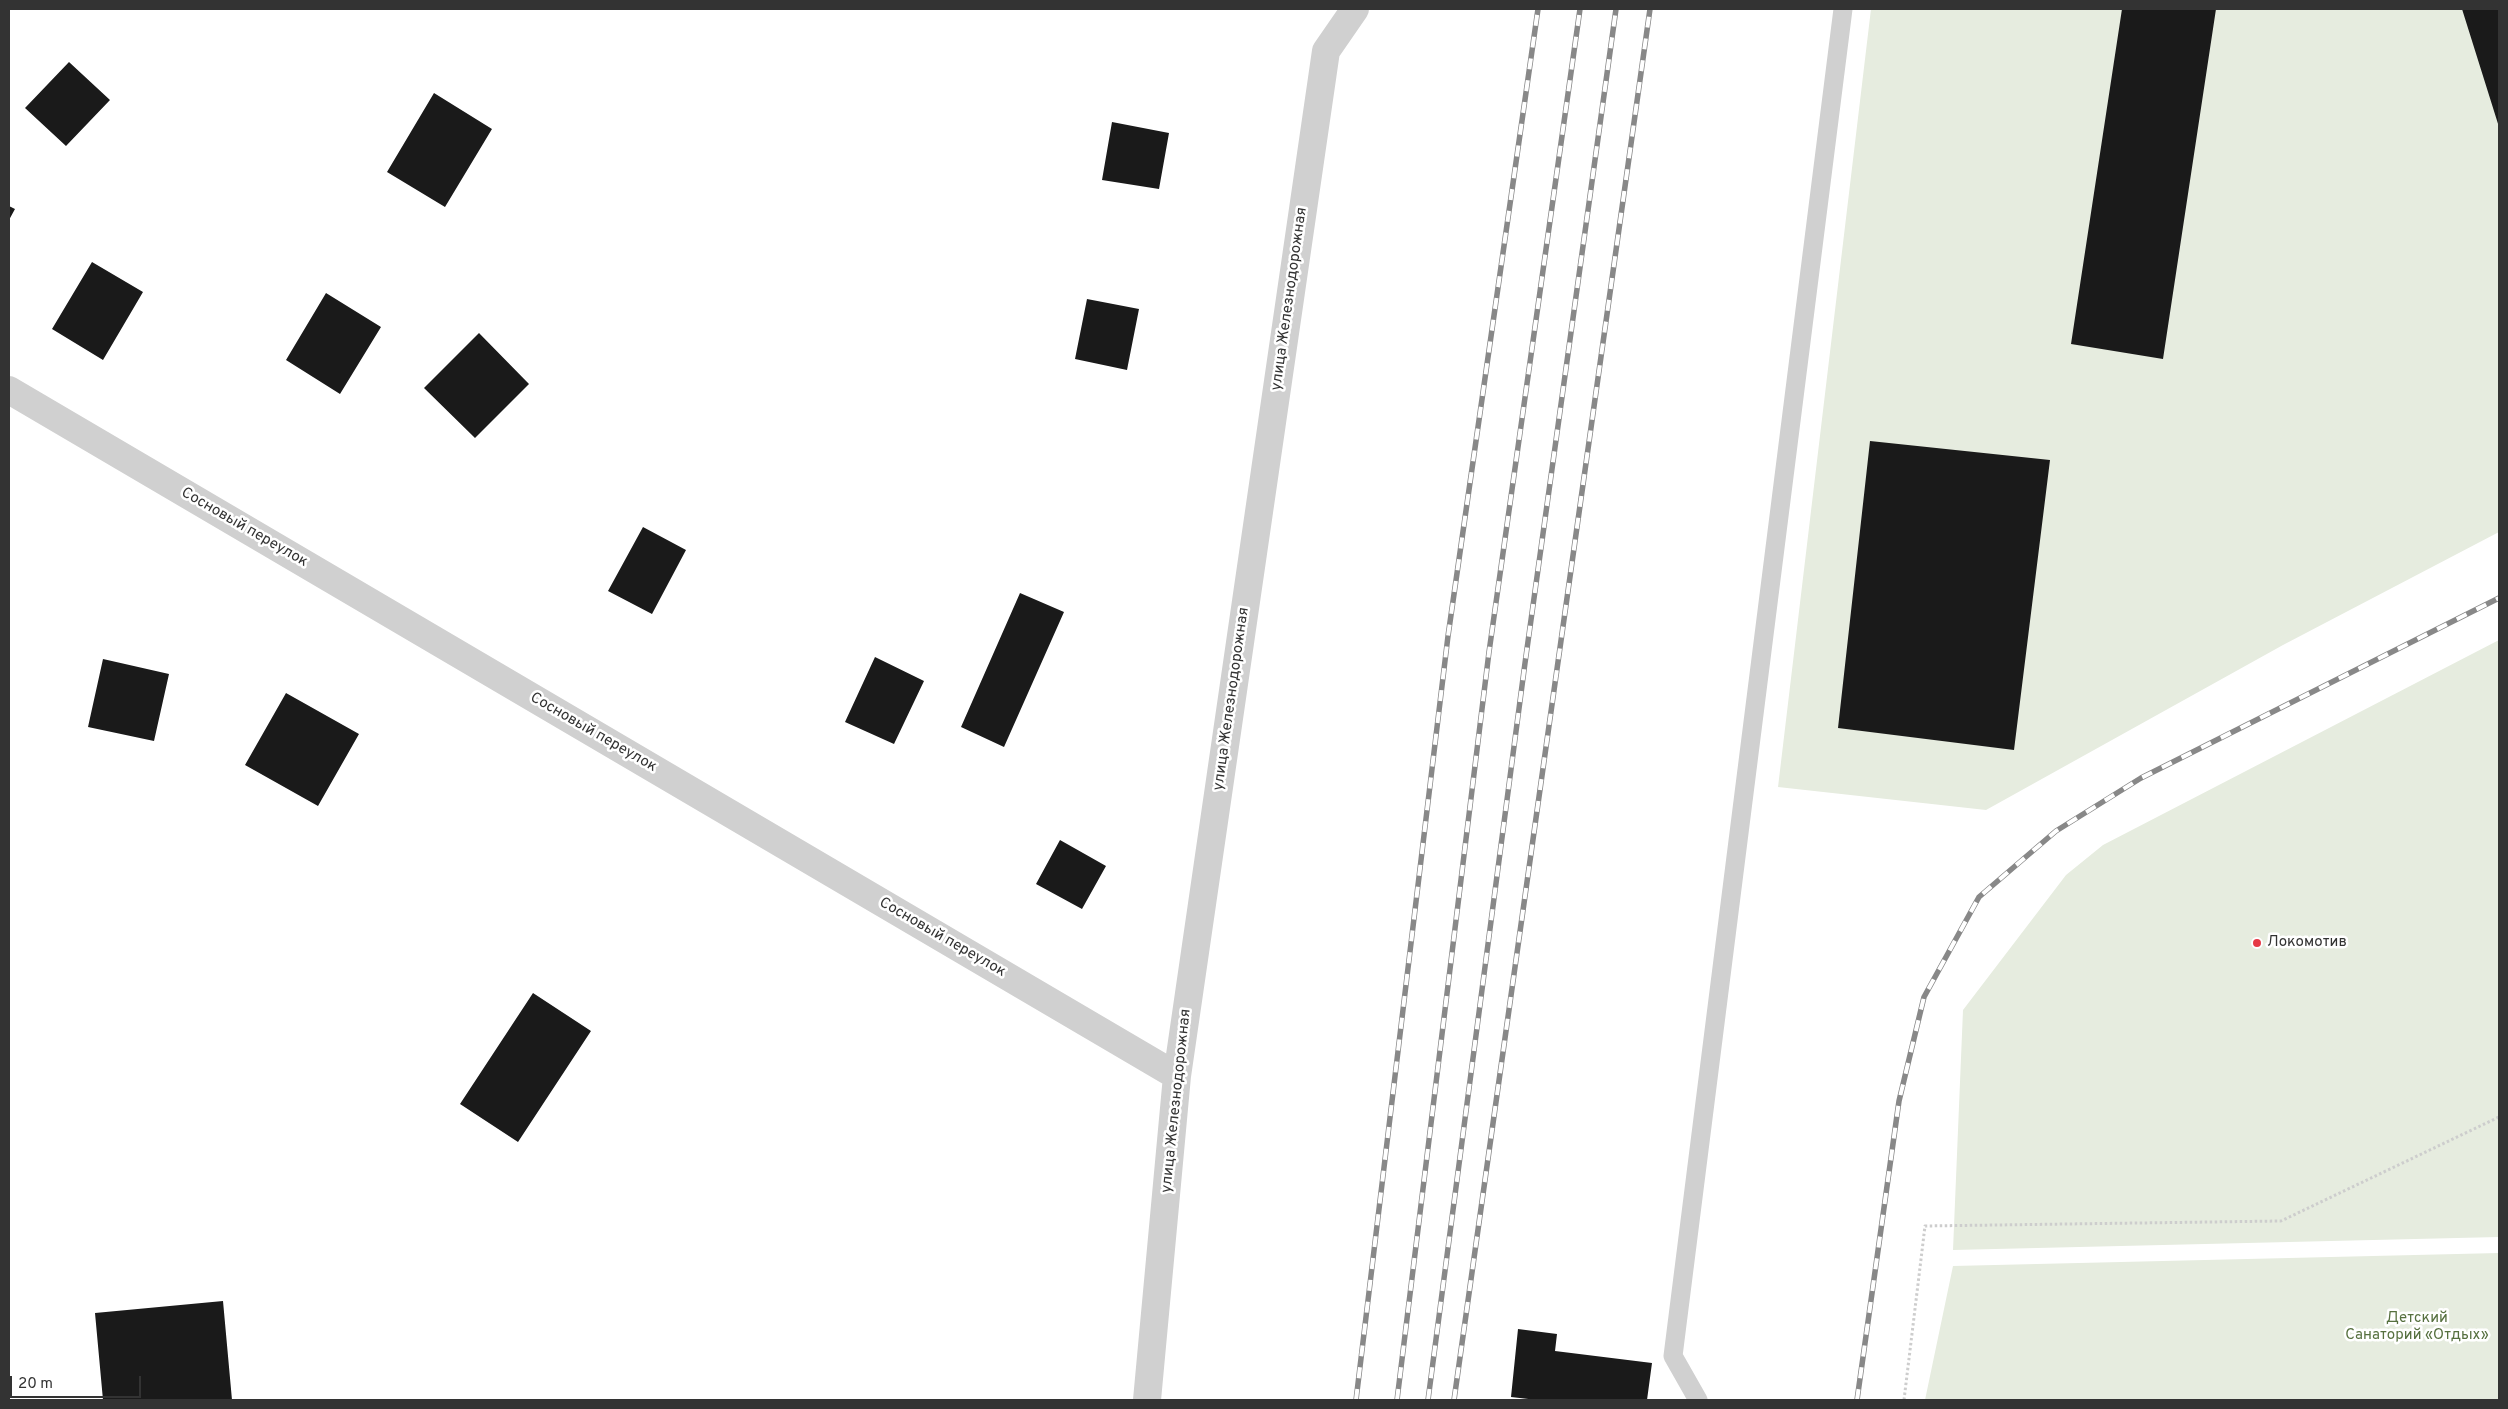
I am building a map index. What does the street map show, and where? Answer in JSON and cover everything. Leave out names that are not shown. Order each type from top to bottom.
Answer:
[{"type":"street","name":"улица Железнодорожная","points":[[1146,1400],[1177,1076],[1326,52],[1355,9]]},
{"type":"street","name":"Сосновый переулок","points":[[9,390],[1177,1076]]},
{"type":"lane","points":[[1698,1400],[1673,1356],[1843,9]]},
{"type":"path","points":[[1904,1400],[1925,1226],[2281,1221],[2499,1117]]},
{"type":"green space","points":[[1871,9],[2499,9],[2499,532],[2283,645],[1986,810],[1778,787]]},
{"type":"green space","name":"Локомотив","points":[[2499,640],[2499,1237],[1953,1250],[1963,1010],[2066,875],[2103,845]]},
{"type":"green space","name":"Детский Санаторий «Отдых»","points":[[2499,1253],[2499,1400],[1925,1400],[1953,1266]]},
{"type":"building","points":[[2122,9],[2216,9],[2163,359],[2071,344]]},
{"type":"building","points":[[2462,9],[2499,9],[2499,127]]},
{"type":"building","points":[[69,62],[110,100],[66,146],[25,108]]},
{"type":"building","points":[[434,93],[492,129],[445,207],[387,172]]},
{"type":"building","points":[[1112,122],[1169,133],[1159,189],[1102,180]]},
{"type":"building","points":[[9,206],[15,209],[9,220]]},
{"type":"building","points":[[92,262],[143,292],[103,360],[52,329]]},
{"type":"building","points":[[326,293],[381,327],[340,394],[286,360]]},
{"type":"building","points":[[1087,299],[1139,309],[1127,370],[1075,359]]},
{"type":"building","points":[[479,333],[529,384],[475,438],[424,388]]},
{"type":"building","points":[[1870,441],[2050,460],[2014,750],[1838,728]]},
{"type":"building","points":[[643,527],[686,550],[652,614],[608,591]]},
{"type":"building","points":[[1020,593],[1064,612],[1004,747],[961,727]]},
{"type":"building","points":[[875,657],[924,681],[894,744],[845,722]]},
{"type":"building","points":[[103,659],[169,674],[154,741],[88,727]]},
{"type":"building","points":[[286,693],[359,734],[318,806],[245,765]]},
{"type":"building","points":[[1060,840],[1106,866],[1082,909],[1036,884]]},
{"type":"building","points":[[533,993],[591,1031],[518,1142],[460,1104]]},
{"type":"building","points":[[223,1301],[232,1400],[103,1400],[95,1313]]},
{"type":"building","points":[[1518,1329],[1557,1334],[1555,1351],[1652,1363],[1647,1400],[1537,1400],[1511,1397]]},
{"type":"railway","points":[[1356,1400],[1448,636],[1538,9]]},
{"type":"railway","points":[[1397,1400],[1489,652],[1580,9]]},
{"type":"railway","points":[[1428,1400],[1525,663],[1616,9]]},
{"type":"railway","points":[[1454,1400],[1650,9]]},
{"type":"railway","points":[[1857,1400],[1899,1101],[1924,997],[1979,897],[2056,831],[2141,778],[2499,598]]},
{"type":"place","name":"Локомотив","points":[[2257,943]]}]
